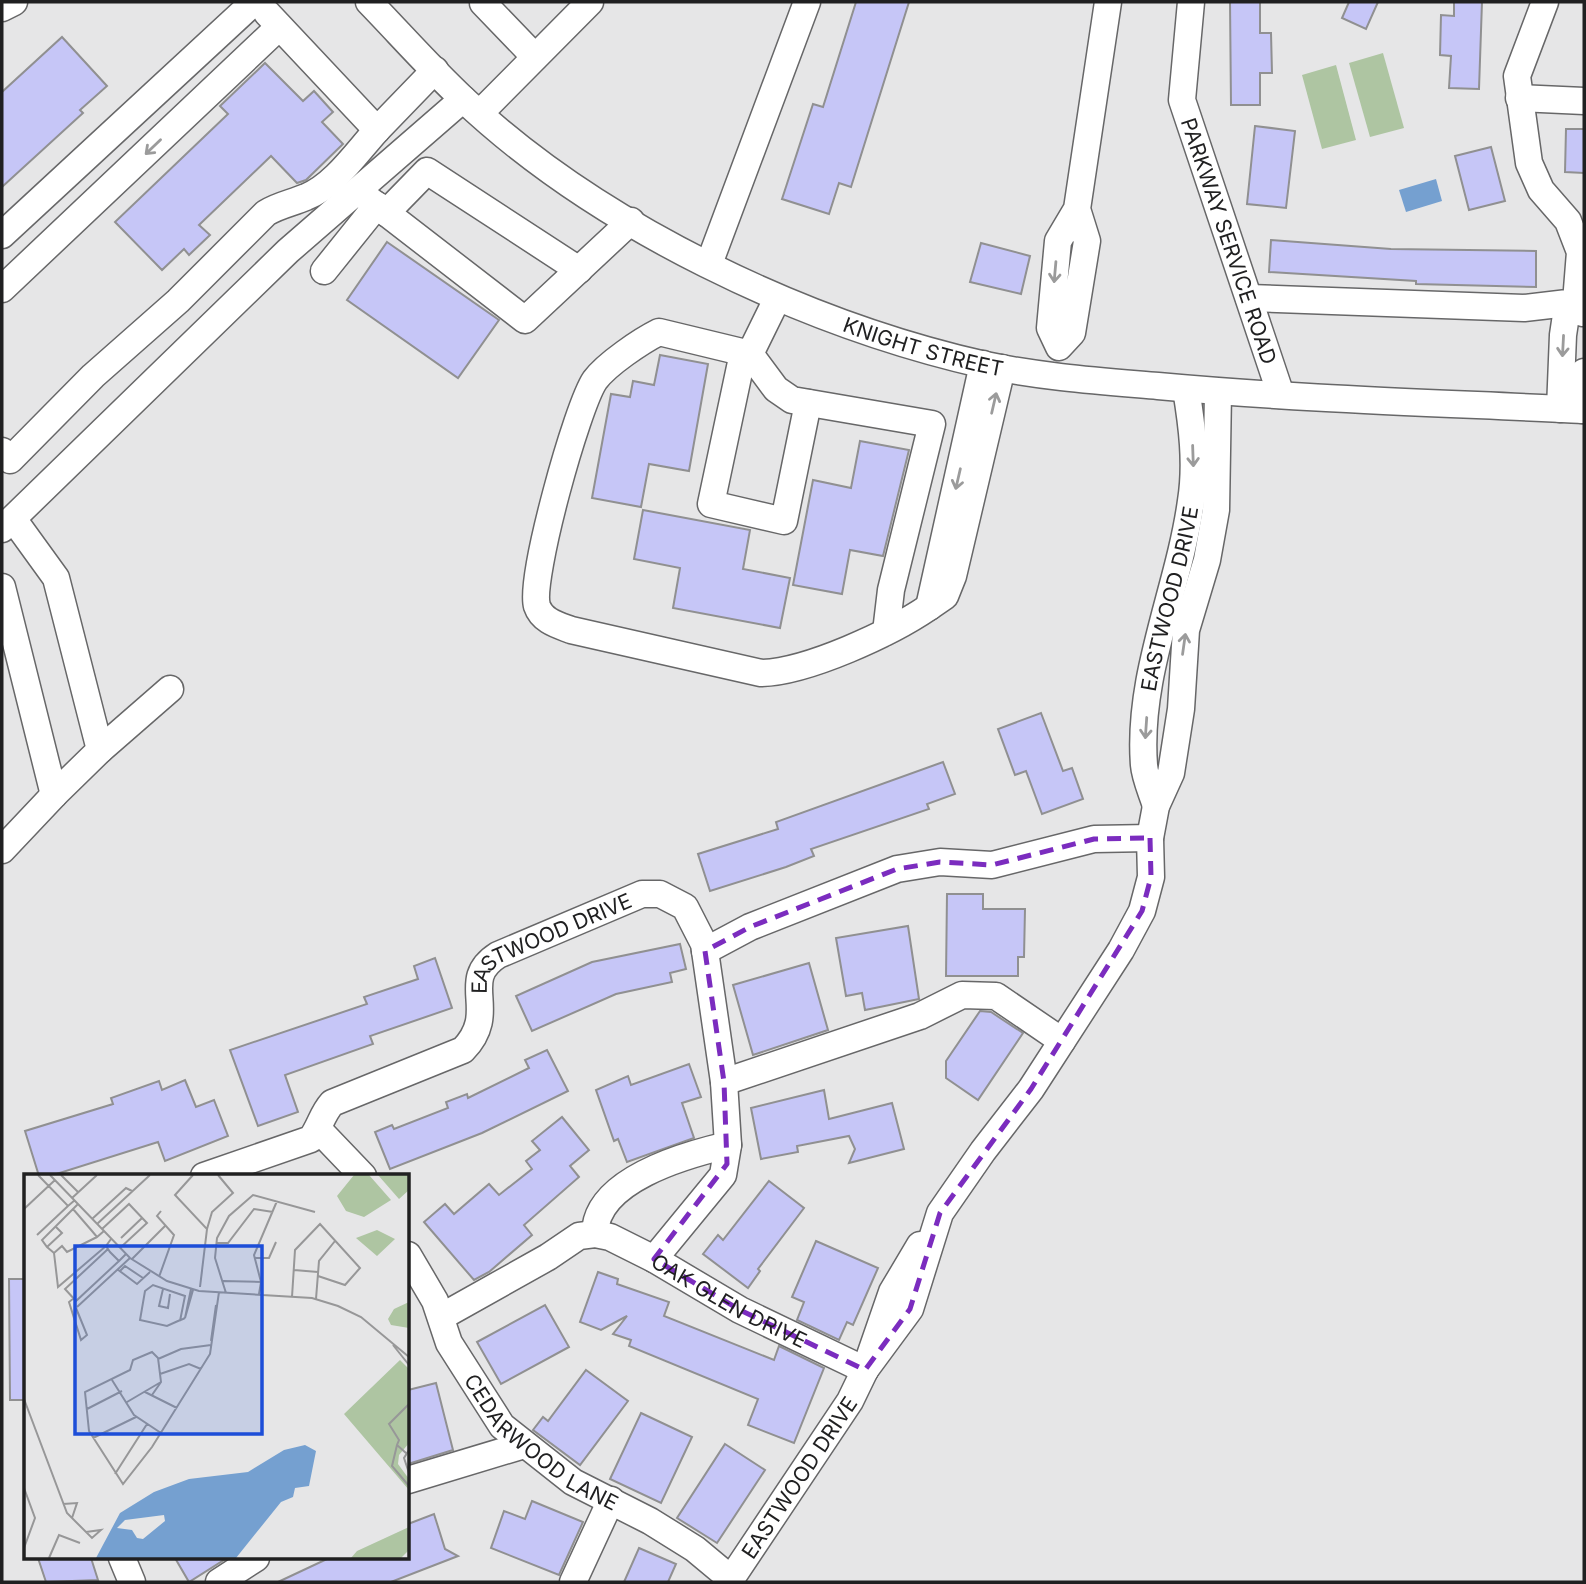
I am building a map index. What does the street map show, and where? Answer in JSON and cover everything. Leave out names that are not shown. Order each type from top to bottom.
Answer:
[{"type":"street","points":[[2,8],[14,2]]},
{"type":"street","points":[[2,234],[254,2]]},
{"type":"street","points":[[263,2],[266,11],[279,27],[377,130]]},
{"type":"street","points":[[324,271],[373,203],[471,106],[535,57],[590,2]]},
{"type":"street","points":[[709,264],[807,2]]},
{"type":"street","points":[[1056,376],[1059,347],[1050,328],[1058,241],[1077,209],[1108,2]]},
{"type":"street","name":"PARKWAY SERVICE ROAD","points":[[1191,2],[1182,100],[1281,395]]},
{"type":"street","points":[[1545,2],[1517,76],[1519,98],[1529,163],[1541,190],[1568,221],[1582,253],[1580,308]]},
{"type":"street","points":[[483,3],[535,57]]},
{"type":"street","name":"KNIGHT STREET","points":[[382,6],[435,71],[471,106],[558,175],[631,221],[778,299],[877,335],[993,366],[1056,376],[1186,389],[1576,409]]},
{"type":"street","points":[[2,289],[279,27]]},
{"type":"street","points":[[2,452],[10,460],[93,376],[178,301],[265,213],[283,203],[308,197],[339,172],[435,71]]},
{"type":"street","points":[[1519,98],[1584,101]]},
{"type":"street","points":[[100,750],[56,578],[8,524],[288,251],[427,172],[579,270]]},
{"type":"street","points":[[373,203],[526,320],[631,221]]},
{"type":"street","points":[[1249,298],[1580,308]]},
{"type":"street","points":[[778,299],[747,354],[711,504],[784,521],[808,403]]},
{"type":"street","points":[[1576,409],[1566,315],[1580,308]]},
{"type":"street","points":[[977,434],[792,400],[776,389],[747,354],[659,332],[596,379],[584,402],[560,473],[536,604],[542,615],[571,630],[761,673],[779,673],[886,632],[929,607],[977,434],[993,366]]},
{"type":"street","points":[[1576,409],[1584,372]]},
{"type":"street","name":"EASTWOOD DRIVE","points":[[1156,806],[1144,766],[1146,729],[1156,645],[1192,497],[1193,452],[1186,389]]},
{"type":"street","name":"EASTWOOD DRIVE","points":[[730,1581],[850,1401],[865,1370],[910,1309],[940,1213],[1062,1041],[1121,950],[1142,911],[1152,877],[1150,838],[1156,806],[1171,773],[1183,691],[1186,630],[1208,560],[1216,510],[1218,391]]},
{"type":"street","points":[[886,632],[891,590],[933,424]]},
{"type":"street","points":[[2,587],[54,794]]},
{"type":"street","points":[[2,850],[54,794],[170,689]]},
{"type":"street","points":[[705,951],[750,927],[897,869],[940,862],[992,864],[1094,839],[1150,838]]},
{"type":"street","name":"EASTWOOD DRIVE","points":[[210,1174],[311,1139],[318,1129],[322,1114],[332,1103],[463,1050],[474,1038],[481,1022],[478,979],[482,968],[498,955],[527,941],[649,893],[673,899],[685,907],[695,922],[705,951],[724,1082],[728,1145],[723,1175],[654,1259]]},
{"type":"street","points":[[724,1082],[920,1016],[962,995],[996,996],[1062,1041]]},
{"type":"street","points":[[318,1129],[361,1174]]},
{"type":"street","points":[[441,1317],[579,1236],[594,1234],[594,1225],[606,1201],[616,1191],[648,1172],[699,1152],[728,1145]]},
{"type":"street","name":"OAK GLEN DRIVE","points":[[594,1234],[610,1237],[654,1259],[740,1310],[865,1370]]},
{"type":"street","name":"CEDARWOOD LANE","points":[[410,1259],[441,1317],[449,1343],[486,1405],[502,1426],[573,1482],[611,1500],[695,1549],[730,1581]]},
{"type":"street","points":[[410,1479],[524,1446]]},
{"type":"street","points":[[573,1582],[611,1500]]},
{"type":"street","points":[[123,1560],[132,1582]]},
{"type":"street","points":[[219,1582],[253,1560]]},
{"type":"highlighted area","points":[[1150,838],[1151,877],[1142,911],[1031,1089],[940,1213],[910,1309],[865,1370],[740,1310],[654,1259],[727,1164],[724,1082],[705,951],[750,927],[897,869],[940,862],[992,865],[1094,839]]},
{"type":"green space","points":[[1383,53],[1404,128],[1370,137],[1349,63]]},
{"type":"green space","points":[[1336,65],[1356,140],[1322,149],[1302,75]]},
{"type":"water","points":[[1436,179],[1442,201],[1406,212],[1399,190]]},
{"type":"building","points":[[856,2],[909,2],[851,187],[839,183],[829,214],[782,199],[813,104],[823,107]]},
{"type":"building","points":[[1230,2],[1260,2],[1260,33],[1271,33],[1272,73],[1260,73],[1260,105],[1231,105]]},
{"type":"building","points":[[1349,2],[1378,2],[1366,29],[1342,18]]},
{"type":"building","points":[[1454,2],[1482,2],[1479,89],[1449,88],[1451,56],[1440,55],[1441,15],[1454,16]]},
{"type":"building","points":[[62,37],[107,86],[80,110],[83,113],[2,187],[2,92]]},
{"type":"building","points":[[265,63],[303,101],[314,91],[333,112],[322,122],[343,144],[306,180],[297,183],[271,156],[199,225],[210,235],[189,255],[184,249],[162,270],[115,222],[228,114],[220,106]]},
{"type":"building","points":[[1255,126],[1295,131],[1286,208],[1247,204]]},
{"type":"building","points":[[1566,129],[1584,129],[1584,173],[1565,172]]},
{"type":"building","points":[[1491,147],[1505,201],[1469,210],[1455,156]]},
{"type":"building","points":[[1271,240],[1391,249],[1536,251],[1536,287],[1416,284],[1416,281],[1269,272]]},
{"type":"building","points":[[387,242],[499,320],[458,378],[347,300]]},
{"type":"building","points":[[981,243],[1030,256],[1021,294],[970,282]]},
{"type":"building","points":[[660,355],[708,364],[689,471],[649,464],[641,507],[592,498],[611,394],[630,397],[633,381],[654,385]]},
{"type":"building","points":[[860,441],[909,450],[883,556],[850,550],[842,594],[793,585],[813,480],[851,488]]},
{"type":"building","points":[[643,510],[750,530],[743,569],[790,578],[780,628],[673,608],[680,568],[634,559]]},
{"type":"building","points":[[1041,713],[1063,771],[1072,768],[1083,799],[1042,814],[1026,771],[1015,775],[998,729]]},
{"type":"building","points":[[943,762],[955,794],[927,804],[929,809],[811,849],[814,856],[786,867],[710,891],[698,854],[778,829],[776,822]]},
{"type":"building","points":[[947,894],[983,894],[983,909],[1025,909],[1024,957],[1018,957],[1018,976],[946,976]]},
{"type":"building","points":[[908,926],[919,999],[865,1010],[862,993],[846,996],[836,938]]},
{"type":"building","points":[[680,944],[686,969],[670,973],[672,982],[616,994],[532,1031],[516,996],[592,962]]},
{"type":"building","points":[[435,958],[452,1008],[370,1036],[373,1044],[285,1075],[298,1112],[258,1126],[230,1050],[367,1004],[364,997],[418,979],[414,966]]},
{"type":"building","points":[[809,963],[828,1030],[753,1055],[733,985]]},
{"type":"building","points":[[980,1011],[991,1012],[1023,1033],[978,1100],[946,1078],[946,1061]]},
{"type":"building","points":[[547,1050],[568,1091],[482,1133],[390,1169],[375,1132],[392,1125],[394,1129],[448,1108],[446,1102],[467,1094],[468,1098],[529,1068],[525,1060]]},
{"type":"building","points":[[689,1064],[701,1097],[682,1103],[694,1138],[627,1162],[618,1139],[614,1141],[596,1090],[628,1076],[631,1085]]},
{"type":"building","points":[[185,1080],[196,1107],[214,1100],[228,1136],[165,1161],[158,1142],[56,1174],[38,1174],[25,1131],[113,1104],[111,1098],[159,1081],[162,1090]]},
{"type":"building","points":[[824,1090],[829,1119],[892,1103],[904,1149],[849,1163],[855,1149],[849,1136],[797,1146],[798,1152],[761,1159],[751,1108]]},
{"type":"building","points":[[562,1117],[589,1150],[570,1166],[579,1177],[524,1225],[532,1235],[489,1272],[474,1280],[424,1222],[445,1204],[454,1214],[489,1184],[499,1195],[532,1169],[526,1161],[540,1150],[532,1141]]},
{"type":"building","points":[[769,1181],[804,1208],[758,1269],[760,1271],[748,1288],[703,1254],[718,1235],[723,1240]]},
{"type":"building","points":[[816,1241],[878,1268],[853,1325],[847,1322],[839,1340],[797,1320],[804,1302],[792,1297]]},
{"type":"building","points":[[598,1272],[618,1279],[617,1284],[669,1302],[664,1316],[774,1360],[779,1346],[824,1368],[794,1443],[748,1425],[758,1399],[629,1346],[631,1340],[613,1334],[627,1316],[601,1330],[580,1322]]},
{"type":"building","points":[[9,1279],[24,1279],[24,1400],[10,1400]]},
{"type":"building","points":[[545,1305],[569,1347],[501,1384],[477,1342]]},
{"type":"building","points":[[586,1370],[628,1401],[580,1465],[533,1430],[543,1417],[548,1421]]},
{"type":"building","points":[[436,1383],[453,1450],[410,1463],[410,1390]]},
{"type":"building","points":[[641,1413],[692,1437],[661,1503],[610,1479]]},
{"type":"building","points":[[725,1444],[765,1470],[717,1543],[677,1518]]},
{"type":"building","points":[[532,1501],[583,1522],[559,1575],[491,1548],[504,1511],[525,1519]]},
{"type":"building","points":[[434,1514],[445,1549],[458,1556],[391,1582],[278,1582],[325,1560],[410,1560],[410,1523]]},
{"type":"building","points":[[639,1548],[676,1564],[668,1582],[624,1582]]},
{"type":"building","points":[[39,1560],[92,1560],[98,1580],[46,1582]]},
{"type":"building","points":[[176,1560],[224,1560],[189,1582]]}]
